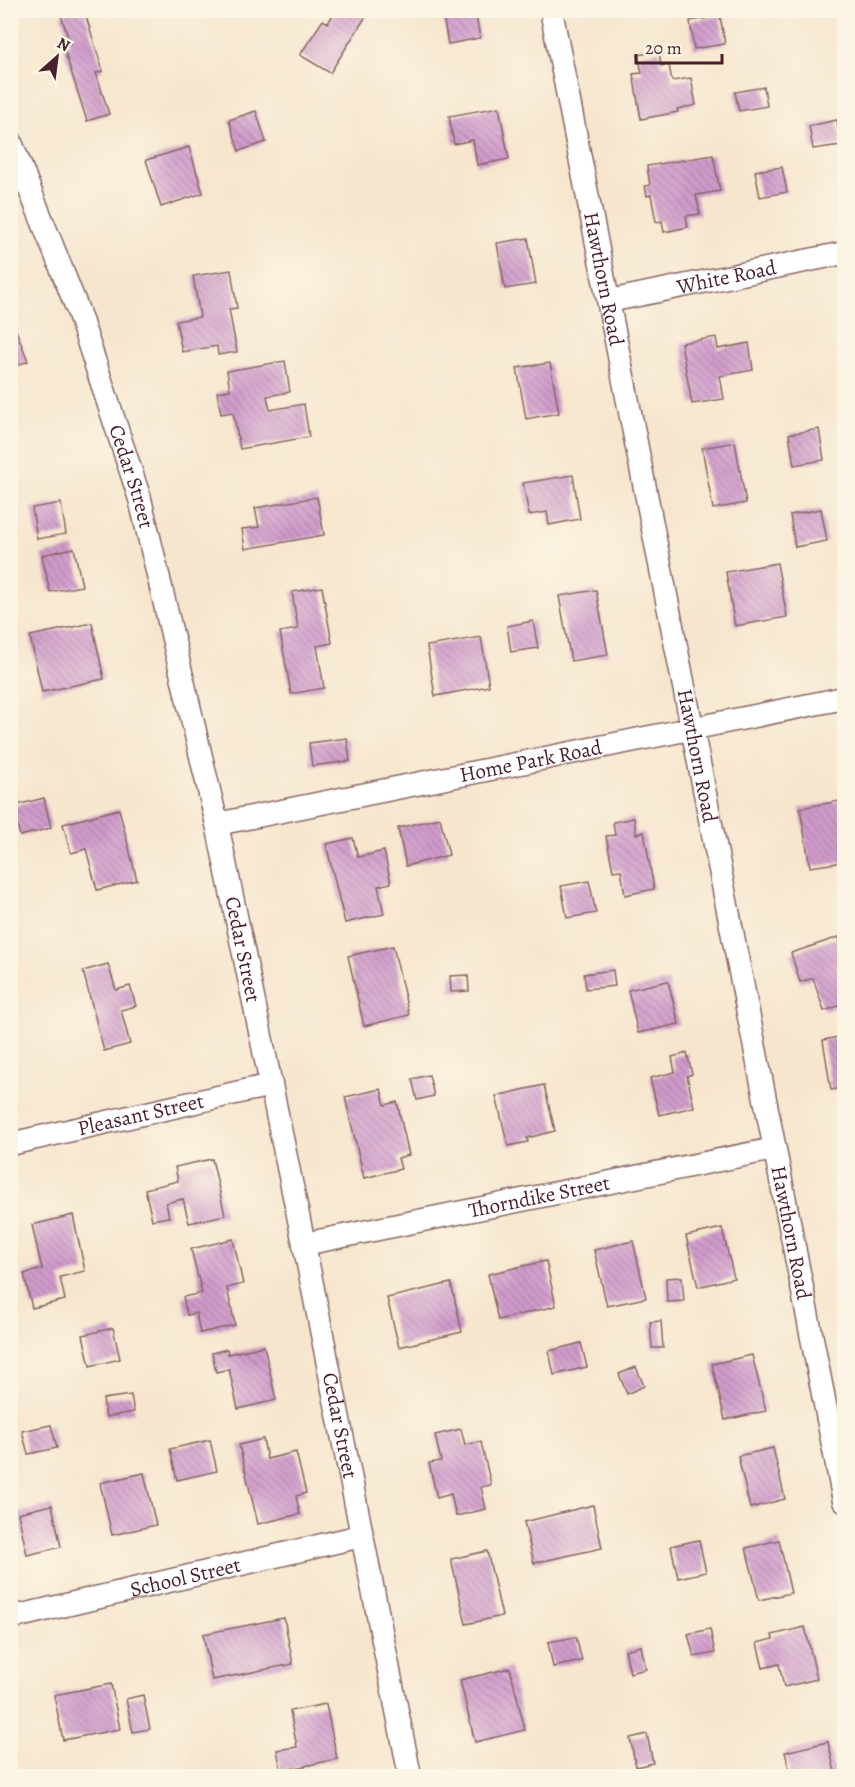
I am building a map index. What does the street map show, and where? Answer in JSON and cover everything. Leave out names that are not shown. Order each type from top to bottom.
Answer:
[{"type":"street","name":"Hawthorn Road","points":[[551,10],[844,1501]]},
{"type":"street","name":"Cedar Street","points":[[10,140],[65,276],[122,438],[140,499],[216,824],[271,1084],[410,1776]]},
{"type":"street","name":"White Road","points":[[609,301],[844,253]]},
{"type":"street","name":"Home Park Road","points":[[216,824],[844,698]]},
{"type":"street","name":"Pleasant Street","points":[[10,1144],[271,1084]]},
{"type":"street","name":"Thorndike Street","points":[[304,1244],[774,1149]]},
{"type":"street","name":"School Street","points":[[10,1618],[361,1536]]},
{"type":"building","points":[[84,10],[103,71],[96,73],[109,114],[87,121],[63,46],[70,44],[61,15]]},
{"type":"building","points":[[336,10],[370,10],[330,73],[300,55],[323,20],[328,23]]},
{"type":"building","points":[[442,10],[475,10],[480,38],[448,44]]},
{"type":"building","points":[[720,16],[725,44],[694,49],[690,21]]},
{"type":"building","points":[[659,51],[661,66],[669,65],[672,81],[691,78],[696,105],[677,109],[678,112],[641,119],[633,74],[642,73],[638,55]]},
{"type":"building","points":[[764,87],[767,106],[739,111],[735,92]]},
{"type":"building","points":[[499,107],[509,159],[477,165],[473,140],[454,144],[449,116]]},
{"type":"building","points":[[256,111],[266,142],[239,151],[229,120]]},
{"type":"building","points":[[837,120],[841,145],[813,149],[809,126]]},
{"type":"building","points":[[189,147],[203,193],[161,207],[146,160]]},
{"type":"building","points":[[713,155],[720,191],[696,195],[700,214],[686,216],[688,227],[664,232],[662,221],[656,222],[651,195],[647,196],[645,186],[650,185],[647,166]]},
{"type":"building","points":[[782,167],[787,192],[760,197],[755,171]]},
{"type":"building","points":[[528,238],[536,284],[505,289],[497,243]]},
{"type":"building","points":[[231,270],[237,308],[229,309],[237,352],[218,355],[217,346],[182,352],[176,321],[200,317],[193,276]]},
{"type":"building","points":[[13,323],[28,361],[10,368],[10,324]]},
{"type":"building","points":[[716,337],[718,349],[749,343],[753,370],[720,376],[724,399],[692,404],[681,343]]},
{"type":"building","points":[[285,361],[290,392],[267,396],[270,410],[304,404],[309,437],[240,449],[233,412],[221,414],[217,392],[230,390],[227,371]]},
{"type":"building","points":[[550,363],[559,413],[526,419],[517,368]]},
{"type":"building","points":[[819,429],[824,460],[794,465],[789,434]]},
{"type":"building","points":[[735,442],[746,503],[713,509],[702,448]]},
{"type":"building","points":[[573,475],[580,519],[549,525],[547,512],[529,515],[523,483]]},
{"type":"building","points":[[317,497],[324,535],[245,549],[242,529],[259,527],[255,508]]},
{"type":"building","points":[[61,503],[66,534],[37,539],[32,508]]},
{"type":"building","points":[[821,509],[827,541],[795,547],[790,515]]},
{"type":"building","points":[[74,548],[82,586],[50,592],[42,555]]},
{"type":"building","points":[[777,563],[787,617],[735,626],[726,572]]},
{"type":"building","points":[[322,587],[332,643],[317,646],[324,688],[291,694],[280,632],[298,629],[292,592]]},
{"type":"building","points":[[596,590],[608,655],[571,661],[559,596]]},
{"type":"building","points":[[533,621],[538,648],[511,652],[507,626]]},
{"type":"building","points":[[92,623],[104,679],[42,692],[30,636]]},
{"type":"building","points":[[481,637],[489,686],[435,696],[427,646]]},
{"type":"building","points":[[347,738],[350,761],[312,766],[309,743]]},
{"type":"building","points":[[44,798],[51,828],[20,836],[13,806]]},
{"type":"building","points":[[839,801],[844,831],[844,862],[810,867],[800,808]]},
{"type":"building","points":[[119,809],[137,880],[97,890],[86,849],[71,853],[63,824]]},
{"type":"building","points":[[440,818],[449,855],[406,866],[398,828]]},
{"type":"building","points":[[634,818],[636,834],[644,832],[654,889],[625,895],[621,870],[613,871],[606,836],[615,835],[613,822]]},
{"type":"building","points":[[353,838],[358,857],[384,851],[391,883],[378,886],[384,914],[345,923],[326,844]]},
{"type":"building","points":[[589,881],[596,913],[567,918],[561,886]]},
{"type":"building","points":[[839,937],[844,957],[844,1004],[824,1011],[813,978],[800,982],[791,953]]},
{"type":"building","points":[[393,946],[409,1015],[364,1026],[348,956]]},
{"type":"building","points":[[108,964],[116,990],[130,986],[136,1006],[121,1010],[130,1044],[104,1051],[83,971]]},
{"type":"building","points":[[613,970],[615,986],[586,989],[584,974]]},
{"type":"building","points":[[468,975],[469,991],[451,992],[450,976]]},
{"type":"building","points":[[668,981],[679,1024],[638,1033],[628,990]]},
{"type":"building","points":[[844,1036],[844,1088],[831,1090],[823,1040]]},
{"type":"building","points":[[687,1053],[692,1074],[687,1076],[694,1107],[659,1115],[650,1078],[675,1072],[672,1057]]},
{"type":"building","points":[[429,1075],[434,1096],[417,1100],[412,1079]]},
{"type":"building","points":[[544,1085],[555,1131],[527,1138],[528,1142],[508,1146],[496,1096]]},
{"type":"building","points":[[381,1089],[385,1105],[397,1102],[409,1155],[398,1158],[401,1169],[364,1178],[345,1097]]},
{"type":"building","points":[[212,1159],[225,1215],[189,1223],[183,1199],[166,1203],[169,1217],[152,1220],[145,1189],[178,1181],[175,1167]]},
{"type":"building","points":[[73,1215],[85,1271],[60,1277],[65,1300],[32,1308],[24,1274],[42,1269],[32,1225]]},
{"type":"building","points":[[722,1228],[734,1278],[698,1287],[686,1236]]},
{"type":"building","points":[[233,1239],[243,1284],[227,1288],[235,1325],[200,1333],[196,1313],[187,1315],[183,1297],[202,1293],[191,1249]]},
{"type":"building","points":[[633,1241],[646,1298],[607,1306],[594,1250]]},
{"type":"building","points":[[546,1261],[556,1306],[498,1320],[488,1274]]},
{"type":"building","points":[[682,1277],[684,1301],[667,1302],[666,1278]]},
{"type":"building","points":[[451,1283],[462,1332],[399,1347],[387,1298]]},
{"type":"building","points":[[661,1321],[663,1348],[652,1348],[650,1322]]},
{"type":"building","points":[[113,1328],[120,1359],[90,1366],[83,1335]]},
{"type":"building","points":[[581,1343],[587,1367],[554,1375],[549,1351]]},
{"type":"building","points":[[264,1346],[276,1400],[238,1409],[229,1369],[216,1372],[212,1353],[227,1349],[228,1354]]},
{"type":"building","points":[[752,1355],[766,1411],[725,1420],[712,1364]]},
{"type":"building","points":[[636,1367],[644,1386],[627,1394],[619,1374]]},
{"type":"building","points":[[131,1395],[134,1412],[106,1417],[103,1399]]},
{"type":"building","points":[[51,1425],[57,1448],[28,1454],[22,1431]]},
{"type":"building","points":[[461,1429],[465,1445],[481,1442],[491,1485],[481,1487],[486,1509],[456,1516],[451,1494],[437,1498],[429,1463],[441,1461],[435,1435]]},
{"type":"building","points":[[263,1439],[267,1459],[296,1452],[306,1493],[296,1496],[300,1514],[258,1524],[239,1445]]},
{"type":"building","points":[[210,1440],[217,1471],[177,1480],[170,1449]]},
{"type":"building","points":[[773,1448],[785,1499],[750,1508],[738,1456]]},
{"type":"building","points":[[144,1473],[156,1525],[112,1535],[100,1483]]},
{"type":"building","points":[[52,1505],[61,1547],[27,1555],[18,1513]]},
{"type":"building","points":[[593,1505],[602,1548],[534,1563],[524,1522]]},
{"type":"building","points":[[699,1540],[706,1572],[678,1578],[671,1546]]},
{"type":"building","points":[[779,1540],[791,1593],[759,1600],[746,1548]]},
{"type":"building","points":[[487,1551],[502,1616],[466,1624],[451,1559]]},
{"type":"building","points":[[284,1618],[293,1664],[212,1680],[203,1634]]},
{"type":"building","points":[[805,1627],[817,1679],[784,1687],[779,1664],[763,1668],[757,1643],[773,1639],[772,1635]]},
{"type":"building","points":[[710,1629],[715,1653],[694,1657],[688,1634]]},
{"type":"building","points":[[576,1637],[582,1661],[553,1667],[548,1642]]},
{"type":"building","points":[[641,1646],[646,1669],[630,1673],[625,1650]]},
{"type":"building","points":[[510,1668],[525,1730],[475,1742],[460,1680]]},
{"type":"building","points":[[111,1684],[120,1729],[63,1740],[54,1695]]},
{"type":"building","points":[[143,1695],[150,1729],[133,1732],[126,1699]]},
{"type":"building","points":[[326,1704],[337,1759],[281,1771],[277,1750],[297,1747],[290,1711]]},
{"type":"building","points":[[647,1734],[653,1763],[636,1767],[630,1738]]},
{"type":"building","points":[[828,1742],[836,1776],[791,1776],[785,1752]]}]
